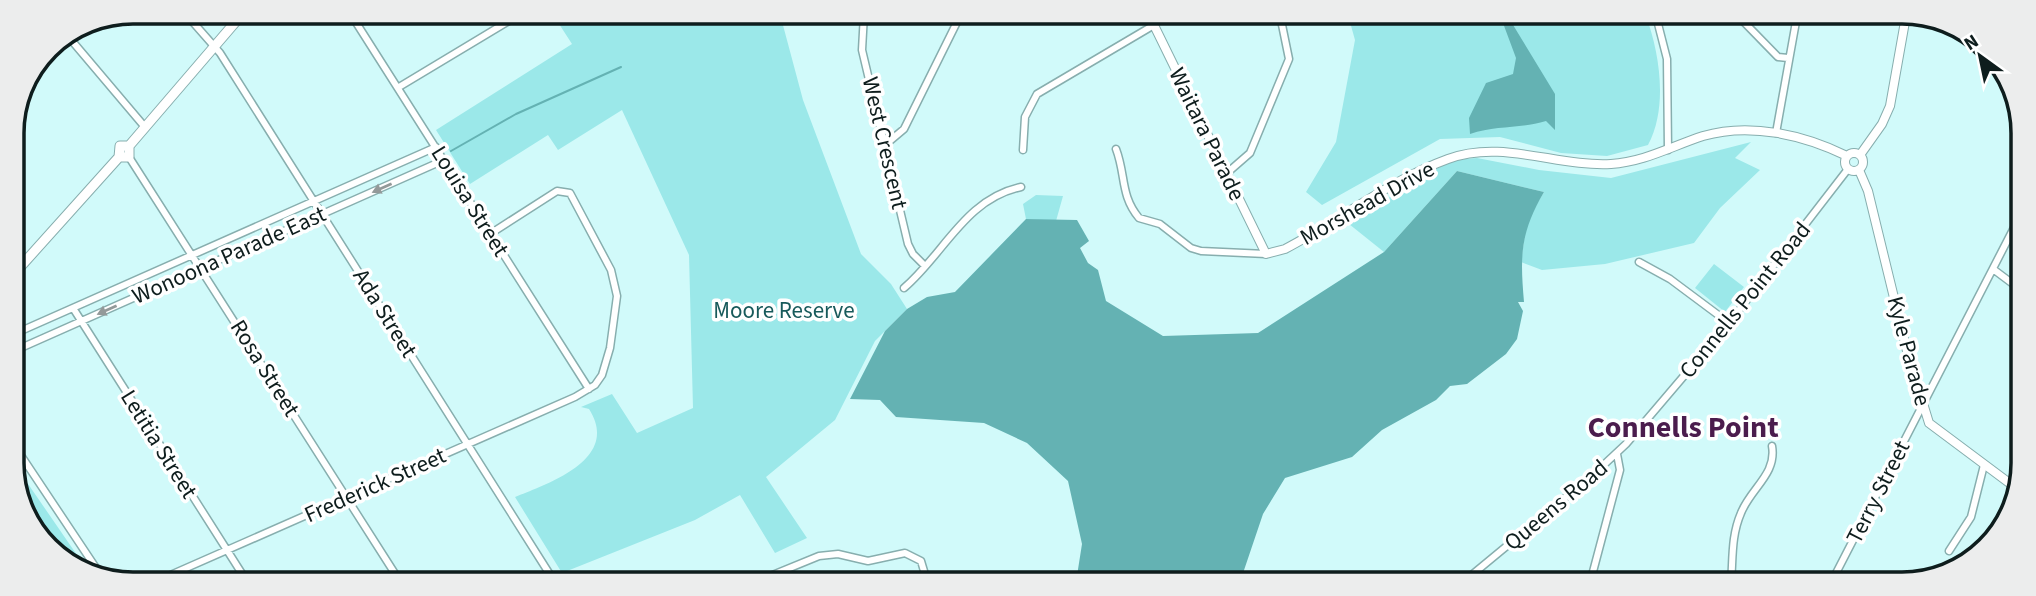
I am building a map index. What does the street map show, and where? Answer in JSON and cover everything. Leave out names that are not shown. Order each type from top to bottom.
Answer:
[{"type":"main road","points":[[119,157],[130,156],[129,146],[144,126],[234,24]]},
{"type":"main road","points":[[25,262],[119,157],[120,146],[129,146]]},
{"type":"street","name":"Ada Street","points":[[194,24],[214,47],[314,200],[548,572]]},
{"type":"street","name":"Louisa Street","points":[[357,24],[589,389]]},
{"type":"street","points":[[399,87],[505,24]]},
{"type":"street","name":"West Crescent","points":[[863,24],[862,50],[908,244],[913,254],[925,266]]},
{"type":"street","points":[[886,145],[904,130],[956,24]]},
{"type":"street","points":[[1023,150],[1025,117],[1037,94],[1154,24]]},
{"type":"street","name":"Waitara Parade","points":[[1154,24],[1266,254]]},
{"type":"street","points":[[1227,173],[1250,153],[1286,68],[1289,59],[1282,24]]},
{"type":"street","points":[[1658,24],[1667,59],[1668,150],[1705,136],[1758,131],[1798,137],[1847,156],[1855,153],[1860,155]]},
{"type":"street","points":[[1746,24],[1778,57],[1788,58]]},
{"type":"street","points":[[1776,133],[1795,24]]},
{"type":"street","points":[[1860,155],[1882,124],[1890,106],[1905,24]]},
{"type":"street","points":[[74,43],[144,126]]},
{"type":"street","name":"Wonoona Parade East","points":[[24,329],[436,147]]},
{"type":"street","name":"Morshead Drive","points":[[1116,149],[1124,169],[1124,193],[1139,218],[1160,225],[1191,248],[1201,251],[1266,254],[1291,246],[1414,173],[1451,157],[1509,151],[1610,164],[1640,160],[1668,150]]},
{"type":"street","points":[[1847,156],[1848,169],[1859,170],[1863,163],[1860,155]]},
{"type":"street","name":"Rosa Street","points":[[130,156],[394,572]]},
{"type":"street","name":"Wonoona Parade East","points":[[24,347],[444,160]]},
{"type":"street","name":"Connells Point Road","points":[[1617,454],[1729,323],[1848,169]]},
{"type":"street","name":"Kyle Parade","points":[[1859,170],[1868,191],[1922,406],[1932,427],[2009,484]]},
{"type":"street","points":[[904,288],[963,220],[1002,191],[1021,187]]},
{"type":"street","points":[[490,234],[557,191],[567,190],[572,196],[608,264],[617,290],[610,348],[601,378],[589,389]]},
{"type":"street","name":"Terry Street","points":[[1837,571],[2011,234]]},
{"type":"street","points":[[1639,262],[1670,279],[1729,323]]},
{"type":"street","points":[[1993,269],[2011,282]]},
{"type":"street","name":"Letitia Street","points":[[73,308],[241,572]]},
{"type":"street","name":"Frederick Street","points":[[177,572],[589,389]]},
{"type":"street","points":[[1732,571],[1737,524],[1748,499],[1772,467],[1772,446]]},
{"type":"street","points":[[1593,571],[1620,466],[1617,454]]},
{"type":"street","name":"Queens Road","points":[[1476,571],[1617,454]]},
{"type":"street","points":[[24,460],[93,563]]},
{"type":"street","points":[[1949,551],[1971,517],[1983,465]]},
{"type":"street","points":[[781,572],[819,556],[838,554],[868,561],[911,554],[924,566],[925,572]]},
{"type":"green space","name":"Moore Reserve","points":[[559,24],[783,24],[803,100],[861,254],[891,284],[907,309],[875,341],[835,420],[766,477],[807,538],[775,553],[740,495],[695,520],[561,572],[515,497],[562,476],[589,455],[596,442],[596,427],[589,409],[581,407],[612,394],[637,433],[693,408],[689,255],[622,110],[558,150],[548,135],[470,184],[436,130],[572,44]]},
{"type":"green space","points":[[1351,24],[1649,24],[1660,81],[1658,115],[1654,130],[1648,145],[1607,156],[1561,153],[1500,137],[1440,139],[1322,205],[1306,192],[1336,142],[1355,40]]},
{"type":"green space","points":[[1751,142],[1735,158],[1760,170],[1720,208],[1694,243],[1605,264],[1542,270],[1521,262],[1527,220],[1544,192],[1457,171],[1384,252],[1349,224],[1422,176],[1454,160],[1477,158],[1539,170],[1611,178]]},
{"type":"green space","points":[[1036,195],[1063,196],[1056,221],[1026,219],[1023,204]]},
{"type":"green space","points":[[1714,264],[1744,287],[1725,312],[1695,288]]},
{"type":"green space","points":[[27,482],[78,556],[47,529],[33,504]]},
{"type":"shaded area","points":[[1503,24],[1512,24],[1555,94],[1555,130],[1546,121],[1470,134],[1469,118],[1486,83],[1513,74],[1516,58]]},
{"type":"shaded area","points":[[1457,171],[1544,192],[1526,233],[1522,258],[1524,302],[1518,302],[1523,311],[1517,339],[1506,354],[1467,384],[1450,386],[1436,400],[1382,430],[1352,457],[1285,478],[1263,514],[1244,571],[1078,571],[1082,544],[1068,481],[1027,443],[984,423],[896,417],[880,400],[850,399],[885,331],[907,309],[927,297],[955,292],[1026,219],[1077,220],[1089,241],[1080,248],[1088,263],[1098,270],[1106,301],[1163,336],[1258,333],[1384,252]]},
{"type":"waterway","points":[[451,151],[516,114],[621,67]]},
{"type":"district","name":"Connells Point","points":[[1683,427]]}]
